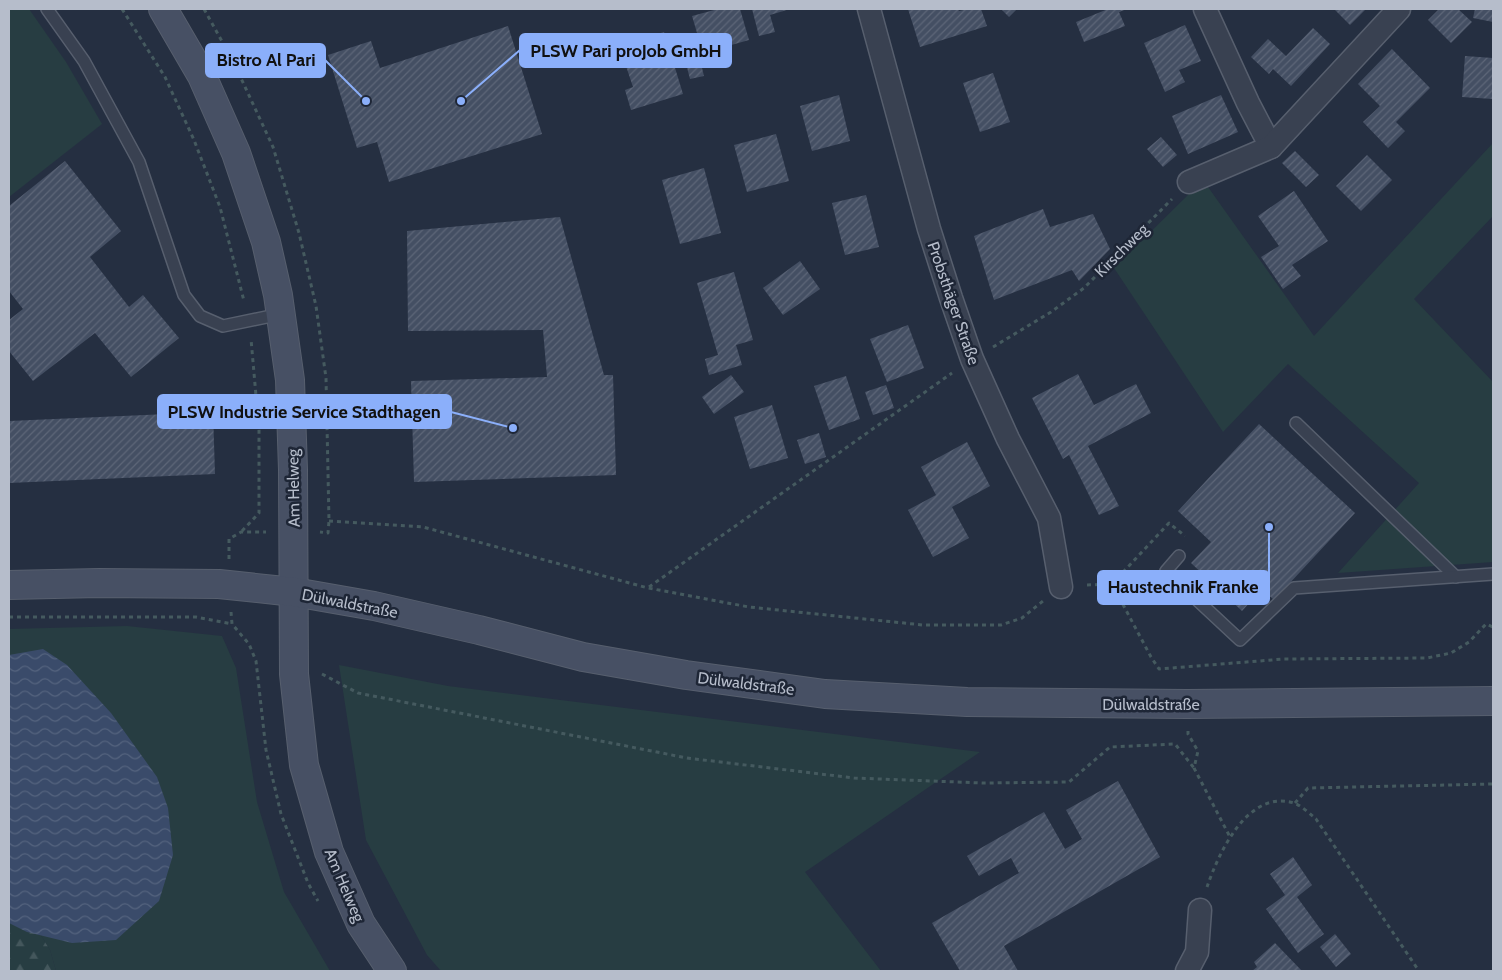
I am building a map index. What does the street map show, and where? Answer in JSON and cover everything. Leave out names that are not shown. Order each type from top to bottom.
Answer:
[{"type":"street","name":"Am Helweg","points":[[163,9],[202,76],[236,154],[266,242],[281,314],[290,380],[294,532],[294,674],[304,765],[329,852],[361,924],[392,971]]},
{"type":"street","name":"Probsthäger Straße","points":[[869,9],[929,229],[951,298],[972,359],[1008,439],[1049,518],[1062,587]]},
{"type":"street","points":[[1205,9],[1248,103],[1271,147]]},
{"type":"street","points":[[1189,182],[1271,147],[1399,9]]},
{"type":"street","name":"Dülwaldstraße","points":[[9,585],[99,583],[230,584],[294,592],[383,608],[480,630],[583,657],[686,675],[825,694],[997,703],[1187,704],[1493,701]]},
{"type":"street","points":[[1187,971],[1197,952],[1200,910]]},
{"type":"lane","points":[[47,9],[84,62],[139,162],[184,295],[200,316],[223,326],[281,314]]},
{"type":"lane","points":[[1296,423],[1456,577]]},
{"type":"lane","points":[[1179,556],[1166,571],[1240,640],[1294,588],[1493,574]]},
{"type":"path","points":[[122,9],[165,76],[194,140],[220,207],[248,320],[254,363],[259,430],[259,513],[241,532],[229,539],[230,584]]},
{"type":"path","name":"Kirschweg","points":[[648,588],[972,359],[1052,312],[1084,288],[1189,182]]},
{"type":"path","points":[[329,520],[423,527],[648,588],[749,606],[933,625],[1001,625],[1022,618],[1062,587],[1112,584],[1169,522],[1192,542],[1179,556]]},
{"type":"path","points":[[241,532],[294,532]]},
{"type":"path","points":[[1112,584],[1150,657],[1160,669],[1284,659],[1427,658],[1450,653],[1469,642],[1486,624],[1493,627]]},
{"type":"path","points":[[9,617],[196,617],[232,624]]},
{"type":"path","points":[[294,674],[322,674],[358,694],[687,758],[854,778],[983,783],[1069,782],[1110,747],[1175,744],[1194,768],[1230,837]]},
{"type":"path","points":[[1188,734],[1198,752],[1194,768]]},
{"type":"path","points":[[1295,804],[1308,788],[1493,784]]},
{"type":"path","points":[[1200,910],[1212,870],[1230,837],[1250,812],[1272,801],[1295,804],[1316,819],[1419,971]]},
{"type":"green space","points":[[9,9],[29,9],[66,62],[102,124],[9,197]]},
{"type":"green space","points":[[1493,143],[1493,216],[1414,299],[1493,382],[1493,562],[1338,573],[1419,483],[1288,364],[1223,432],[1114,268],[1191,192],[1208,187],[1314,336]]},
{"type":"green space","points":[[127,626],[222,636],[236,668],[257,802],[284,892],[330,971],[56,971],[50,950],[9,884],[9,629]]},
{"type":"green space","points":[[339,665],[448,686],[980,752],[805,872],[881,971],[441,971],[427,955],[366,840]]},
{"type":"green space","points":[[9,884],[50,950],[56,971],[9,971]]},
{"type":"water","points":[[43,649],[67,665],[111,713],[157,777],[168,808],[173,855],[159,901],[116,940],[72,943],[27,932],[9,923],[9,655]]},
{"type":"building","points":[[718,9],[740,9],[749,40],[703,53],[692,16]]},
{"type":"building","points":[[752,9],[790,9],[770,15],[775,32],[759,36]]},
{"type":"building","points":[[908,9],[958,9],[959,11],[981,9],[987,26],[920,47]]},
{"type":"building","points":[[1001,9],[1017,9],[1009,17]]},
{"type":"building","points":[[1108,9],[1127,9],[1119,12],[1125,26],[1084,42],[1076,22]]},
{"type":"building","points":[[1334,9],[1366,9],[1350,25]]},
{"type":"building","points":[[1439,9],[1458,9],[1472,22],[1451,43],[1428,20]]},
{"type":"building","points":[[1475,9],[1493,9],[1493,22],[1473,18]]},
{"type":"building","points":[[1185,25],[1201,61],[1179,70],[1185,82],[1165,92],[1144,43]]},
{"type":"building","points":[[508,26],[542,134],[389,182],[377,142],[357,148],[328,55],[371,41],[380,68]]},
{"type":"building","points":[[1313,28],[1330,44],[1291,86],[1273,69],[1269,74],[1251,57],[1268,39],[1286,56]]},
{"type":"building","points":[[664,32],[683,94],[631,110],[625,90],[633,87],[626,66],[619,68],[612,47]]},
{"type":"building","points":[[696,44],[704,76],[690,79],[682,48]]},
{"type":"building","points":[[1392,49],[1430,88],[1396,122],[1405,131],[1388,148],[1363,122],[1380,106],[1358,84]]},
{"type":"building","points":[[1465,56],[1493,58],[1493,99],[1462,97]]},
{"type":"building","points":[[993,73],[1010,122],[980,132],[963,83]]},
{"type":"building","points":[[839,95],[850,141],[812,151],[800,106]]},
{"type":"building","points":[[1221,95],[1238,132],[1188,154],[1172,116]]},
{"type":"building","points":[[776,134],[789,181],[747,192],[734,145]]},
{"type":"building","points":[[1161,137],[1177,155],[1163,167],[1147,149]]},
{"type":"building","points":[[1295,151],[1319,175],[1306,187],[1282,163]]},
{"type":"building","points":[[1367,155],[1392,180],[1361,211],[1336,186]]},
{"type":"building","points":[[65,161],[121,231],[90,257],[129,307],[143,295],[179,338],[131,377],[95,333],[33,381],[9,351],[9,320],[23,309],[9,291],[9,206]]},
{"type":"building","points":[[704,168],[721,233],[680,244],[662,180]]},
{"type":"building","points":[[1294,191],[1328,241],[1292,265],[1301,276],[1283,289],[1261,257],[1279,246],[1258,216]]},
{"type":"building","points":[[866,195],[879,247],[845,255],[832,203]]},
{"type":"building","points":[[1043,209],[1050,227],[1093,214],[1110,249],[1079,281],[1072,270],[994,300],[974,236]]},
{"type":"building","points":[[560,217],[604,375],[613,375],[616,475],[414,482],[411,381],[547,377],[543,330],[408,331],[407,231]]},
{"type":"building","points":[[800,261],[820,289],[783,315],[763,288]]},
{"type":"building","points":[[734,272],[753,340],[736,345],[742,365],[709,375],[705,359],[718,355],[697,283]]},
{"type":"building","points":[[908,325],[924,368],[887,382],[870,339]]},
{"type":"building","points":[[1078,374],[1094,405],[1136,384],[1151,413],[1088,446],[1119,506],[1099,515],[1069,455],[1063,459],[1032,398]]},
{"type":"building","points":[[731,375],[744,392],[714,414],[702,397]]},
{"type":"building","points":[[846,376],[860,419],[829,430],[814,386]]},
{"type":"building","points":[[886,385],[894,408],[873,415],[865,392]]},
{"type":"building","points":[[772,405],[788,458],[750,469],[734,417]]},
{"type":"building","points":[[213,412],[215,474],[9,483],[9,421]]},
{"type":"building","points":[[1259,424],[1355,513],[1274,600],[1262,589],[1242,611],[1191,563],[1211,542],[1178,511]]},
{"type":"building","points":[[819,433],[826,457],[805,464],[797,440]]},
{"type":"building","points":[[967,442],[990,486],[952,507],[969,538],[933,557],[908,510],[936,495],[921,467]]},
{"type":"building","points":[[1118,781],[1160,857],[1004,946],[1018,971],[960,971],[932,923],[1019,873],[1011,858],[979,876],[967,856],[1044,812],[1065,849],[1082,839],[1066,810]]},
{"type":"building","points":[[1293,857],[1312,885],[1297,897],[1324,934],[1298,953],[1266,909],[1285,895],[1270,874]]},
{"type":"building","points":[[1335,934],[1351,954],[1336,967],[1320,947]]},
{"type":"building","points":[[1275,943],[1302,971],[1252,971],[1257,967],[1254,962]]},
{"type":"place","name":"Bistro Al Pari","points":[[366,101]]},
{"type":"place","name":"PLSW Pari proJob GmbH","points":[[461,101]]},
{"type":"place","name":"PLSW Industrie Service Stadthagen","points":[[513,428]]},
{"type":"place","name":"Haustechnik Franke","points":[[1269,527]]}]
